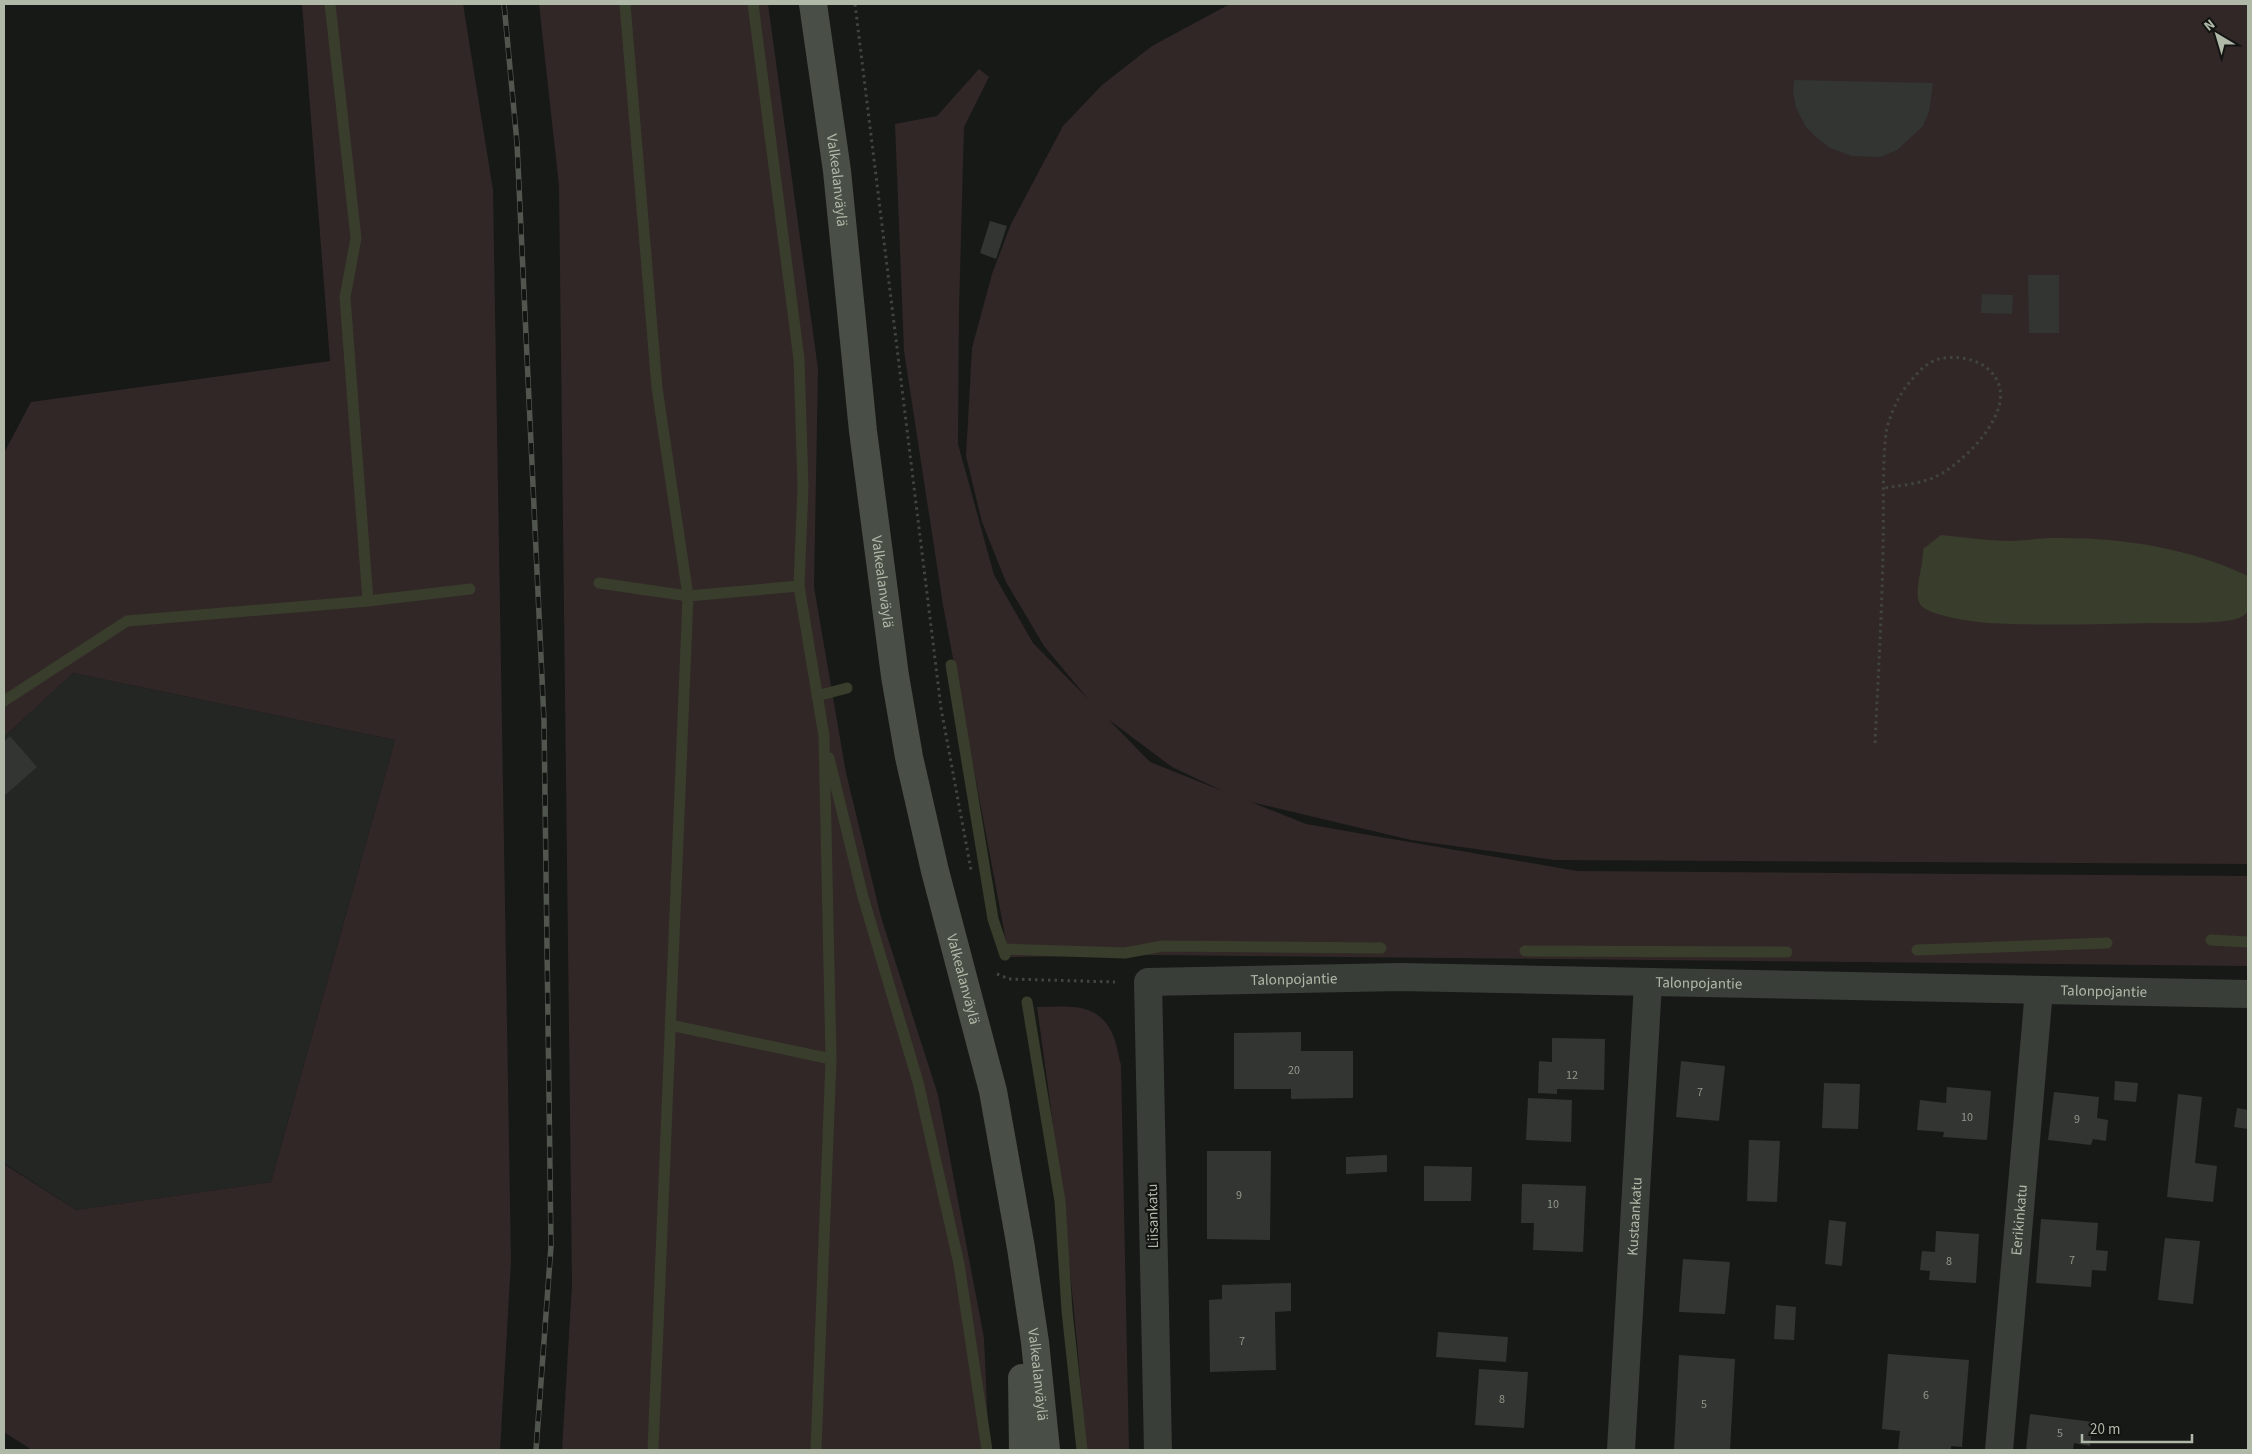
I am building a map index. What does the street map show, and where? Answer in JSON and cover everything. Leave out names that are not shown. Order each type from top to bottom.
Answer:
[{"type":"main road","name":"Valkealanväylä","points":[[814,4],[837,171],[863,431],[895,676],[909,757],[934,871],[993,1091],[1021,1248],[1035,1342],[1046,1450]]},
{"type":"main road","name":"Valkealanväylä","points":[[1003,1152],[1018,1292],[1023,1450]]},
{"type":"street","name":"Talonpojantie","points":[[1148,982],[1401,977],[2248,994]]},
{"type":"street","name":"Liisankatu","points":[[1148,982],[1158,1450]]},
{"type":"street","name":"Kustaankatu","points":[[1622,1450],[1648,983]]},
{"type":"street","name":"Eerikinkatu","points":[[1999,1450],[2040,990]]},
{"type":"path","points":[[855,4],[941,708],[972,873]]},
{"type":"path","points":[[1875,743],[1886,431],[1901,394],[1918,371],[1938,359],[1964,358],[1979,362],[1990,372],[1999,386],[1999,401],[1994,419],[1986,434],[1962,460],[1937,476],[1911,484],[1885,488]]},
{"type":"path","points":[[993,969],[998,975],[1009,979],[1148,982]]},
{"type":"shaded area","points":[[302,4],[463,4],[493,190],[511,1262],[500,1450],[32,1450],[4,1432],[4,1164],[76,1210],[271,1182],[395,740],[73,673],[4,737],[4,453],[31,402],[330,361]]},
{"type":"shaded area","points":[[539,4],[768,4],[818,369],[814,587],[846,773],[881,917],[938,1095],[984,1338],[989,1450],[562,1450],[572,1285],[559,186]]},
{"type":"shaded area","points":[[1230,4],[2248,4],[2248,864],[1555,860],[1411,840],[1251,802],[1306,824],[1577,871],[2248,876],[2248,966],[1153,955],[1009,957],[943,605],[904,351],[895,124],[937,116],[979,69],[989,77],[964,127],[959,310],[958,444],[994,575],[1033,643],[1089,700],[1044,646],[1006,582],[982,522],[966,456],[972,348],[992,274],[1011,224],[1063,126],[1102,85],[1152,46]],"holes":[[[1108,719],[1172,767],[1225,792],[1150,762]]]},
{"type":"shaded area","points":[[1941,535],[2006,541],[2080,538],[2129,542],[2179,551],[2226,566],[2248,576],[2248,612],[2232,620],[2188,623],[1989,623],[1941,615],[1924,608],[1920,604],[1918,586],[1923,549]]},
{"type":"shaded area","points":[[73,673],[395,740],[271,1182],[76,1210],[4,1163],[4,737]]},
{"type":"shaded area","points":[[1037,1007],[1079,1008],[1097,1015],[1105,1021],[1113,1035],[1121,1065],[1129,1450],[1086,1450],[1065,1228]]},
{"type":"building","points":[[1794,80],[1933,83],[1929,112],[1923,126],[1897,150],[1880,157],[1852,156],[1830,148],[1817,138],[1806,127],[1796,108],[1793,92]]},
{"type":"building","points":[[990,221],[1007,226],[996,259],[980,253]]},
{"type":"building","points":[[2028,275],[2059,275],[2059,333],[2029,333]]},
{"type":"building","points":[[1982,294],[2013,295],[2012,314],[1981,313]]},
{"type":"building","points":[[10,736],[37,767],[4,796],[4,742]]},
{"type":"building","points":[[1301,1032],[1301,1051],[1353,1051],[1353,1098],[1291,1099],[1291,1089],[1234,1089],[1234,1033]]},
{"type":"building","points":[[1552,1038],[1605,1039],[1604,1090],[1557,1089],[1557,1094],[1538,1093],[1539,1061],[1552,1062]]},
{"type":"building","points":[[1681,1061],[1725,1066],[1719,1121],[1676,1117]]},
{"type":"building","points":[[2115,1081],[2138,1083],[2136,1102],[2114,1100]]},
{"type":"building","points":[[1824,1083],[1860,1084],[1858,1129],[1822,1128]]},
{"type":"building","points":[[1947,1087],[1991,1091],[1987,1140],[1943,1137],[1944,1132],[1917,1130],[1920,1100],[1946,1103]]},
{"type":"building","points":[[2054,1092],[2099,1097],[2097,1118],[2108,1120],[2106,1141],[2093,1139],[2091,1145],[2048,1140]]},
{"type":"building","points":[[2178,1094],[2202,1097],[2195,1163],[2217,1166],[2213,1202],[2167,1197]]},
{"type":"building","points":[[1528,1098],[1572,1100],[1571,1142],[1526,1140]]},
{"type":"building","points":[[2237,1108],[2248,1110],[2248,1129],[2234,1127]]},
{"type":"building","points":[[1749,1140],[1780,1141],[1777,1202],[1747,1201]]},
{"type":"building","points":[[1207,1151],[1271,1151],[1270,1240],[1207,1239]]},
{"type":"building","points":[[1387,1155],[1387,1172],[1346,1174],[1346,1157]]},
{"type":"building","points":[[1424,1166],[1472,1167],[1471,1201],[1424,1201]]},
{"type":"building","points":[[1522,1184],[1586,1186],[1583,1252],[1533,1250],[1534,1223],[1521,1223]]},
{"type":"building","points":[[2041,1219],[2098,1223],[2096,1250],[2108,1251],[2106,1271],[2092,1270],[2091,1287],[2036,1283]]},
{"type":"building","points":[[1829,1220],[1846,1222],[1842,1266],[1825,1264]]},
{"type":"building","points":[[1936,1231],[1979,1234],[1976,1283],[1929,1280],[1930,1271],[1920,1270],[1922,1251],[1935,1252]]},
{"type":"building","points":[[2165,1238],[2200,1241],[2193,1304],[2158,1300]]},
{"type":"building","points":[[1683,1259],[1730,1262],[1725,1314],[1679,1312]]},
{"type":"building","points":[[1291,1283],[1291,1311],[1275,1312],[1276,1370],[1210,1372],[1209,1300],[1222,1299],[1222,1285]]},
{"type":"building","points":[[1776,1305],[1796,1307],[1794,1340],[1774,1339]]},
{"type":"building","points":[[1438,1332],[1508,1337],[1506,1362],[1436,1357]]},
{"type":"building","points":[[1888,1354],[1969,1360],[1962,1447],[1951,1446],[1951,1450],[1898,1450],[1900,1431],[1882,1429]]},
{"type":"building","points":[[1679,1355],[1735,1359],[1730,1450],[1674,1450]]},
{"type":"building","points":[[1479,1369],[1528,1372],[1524,1428],[1475,1425]]},
{"type":"building","points":[[2030,1414],[2093,1422],[2090,1446],[2074,1443],[2073,1450],[2026,1450]]},
{"type":"waterway","points":[[330,4],[356,238],[345,297],[368,601]]},
{"type":"waterway","points":[[625,4],[657,388],[688,596],[653,1450]]},
{"type":"waterway","points":[[753,4],[799,359],[803,487],[799,586],[824,736],[831,1059],[816,1450]]},
{"type":"waterway","points":[[599,583],[688,596],[799,586]]},
{"type":"waterway","points":[[4,701],[127,621],[368,601],[470,589]]},
{"type":"waterway","points":[[951,665],[993,919],[1005,955]]},
{"type":"waterway","points":[[817,696],[847,688]]},
{"type":"waterway","points":[[829,758],[863,897],[918,1082],[959,1264],[987,1450]]},
{"type":"waterway","points":[[2211,940],[2248,942]]},
{"type":"waterway","points":[[1917,950],[2107,943]]},
{"type":"waterway","points":[[1003,949],[1125,953],[1163,946],[1381,948]]},
{"type":"waterway","points":[[1525,951],[1787,952]]},
{"type":"waterway","points":[[1027,1002],[1060,1201],[1067,1311],[1082,1450]]},
{"type":"waterway","points":[[670,1025],[831,1059]]},
{"type":"railway","points":[[504,4],[517,143],[544,721],[551,1246],[536,1450]]}]
